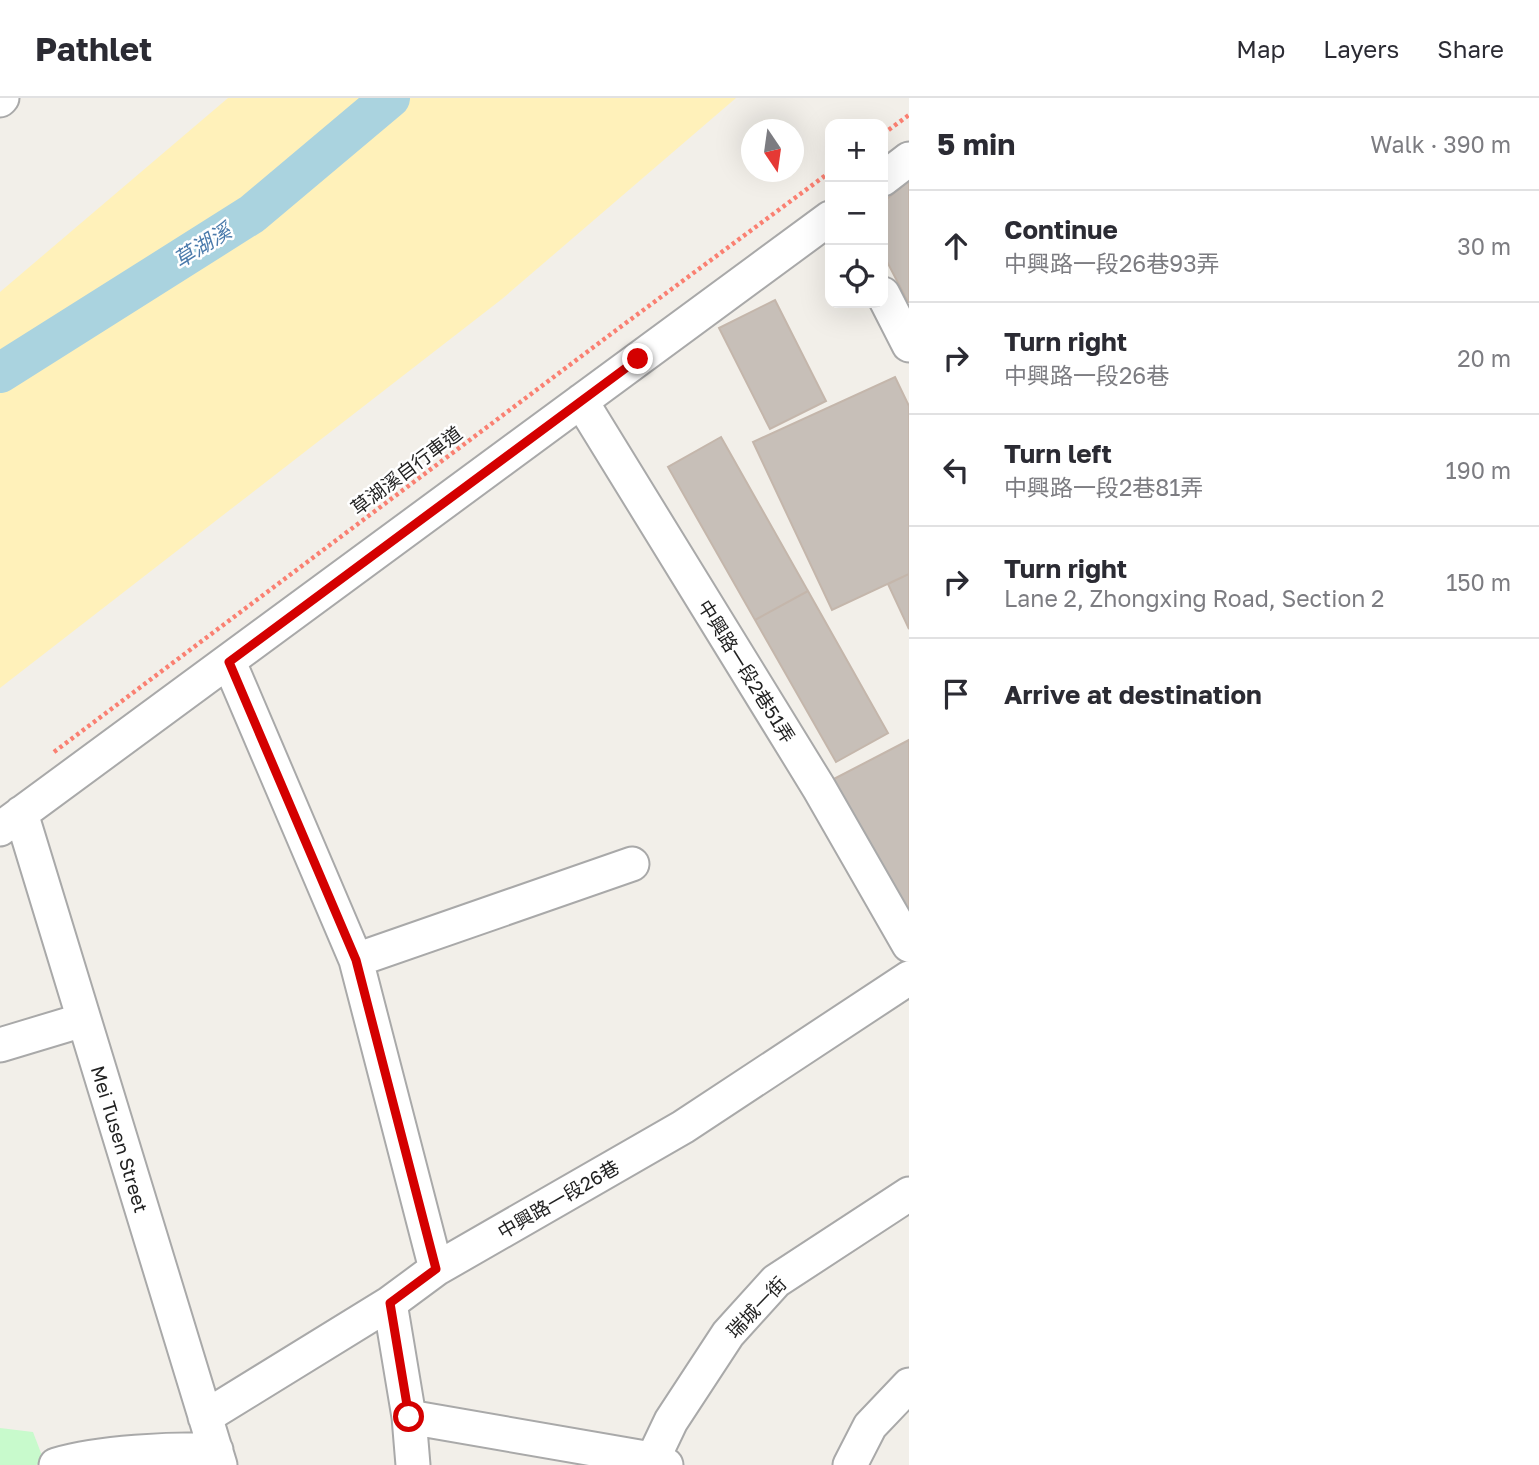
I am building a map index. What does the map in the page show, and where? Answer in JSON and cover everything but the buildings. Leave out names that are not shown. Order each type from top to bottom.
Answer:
[{"type":"street","points":[[888,175],[909,159]]},
{"type":"street","points":[[11,821],[825,222]]},
{"type":"street","points":[[888,304],[909,345]]},
{"type":"street","name":"中興路一段2巷51弄","points":[[581,401],[819,788],[909,945]]},
{"type":"street","points":[[229,662],[356,960],[436,1269]]},
{"type":"street","name":"Mei Tusen Street","points":[[11,821],[83,1020],[218,1457]]},
{"type":"street","points":[[356,960],[632,864]]},
{"type":"street","name":"中興路一段26巷","points":[[205,1417],[390,1303],[436,1269],[683,1127],[909,978]]},
{"type":"street","points":[[0,1045],[83,1020]]},
{"type":"street","name":"瑞城一街","points":[[656,1463],[671,1421],[728,1334],[775,1281],[909,1194]]},
{"type":"street","points":[[390,1303],[409,1417],[413,1465]]},
{"type":"street","points":[[850,1465],[870,1426],[909,1385]]},
{"type":"street","points":[[409,1417],[656,1463]]},
{"type":"street","points":[[56,1465],[77,1459],[188,1450],[218,1457]]},
{"type":"path","points":[[888,130],[909,115]]},
{"type":"path","name":"草湖溪自行車道","points":[[43,760],[825,176]]},
{"type":"sand","points":[[228,98],[736,98],[502,299],[0,688],[0,292]]},
{"type":"green space","points":[[0,1428],[33,1432],[44,1461],[36,1465],[0,1465]]},
{"type":"waterway","name":"草湖溪","points":[[0,373],[252,214],[390,98]]},
{"type":"route","points":[[409,1417],[390,1303],[436,1269],[356,960],[229,662],[638,359]]}]
